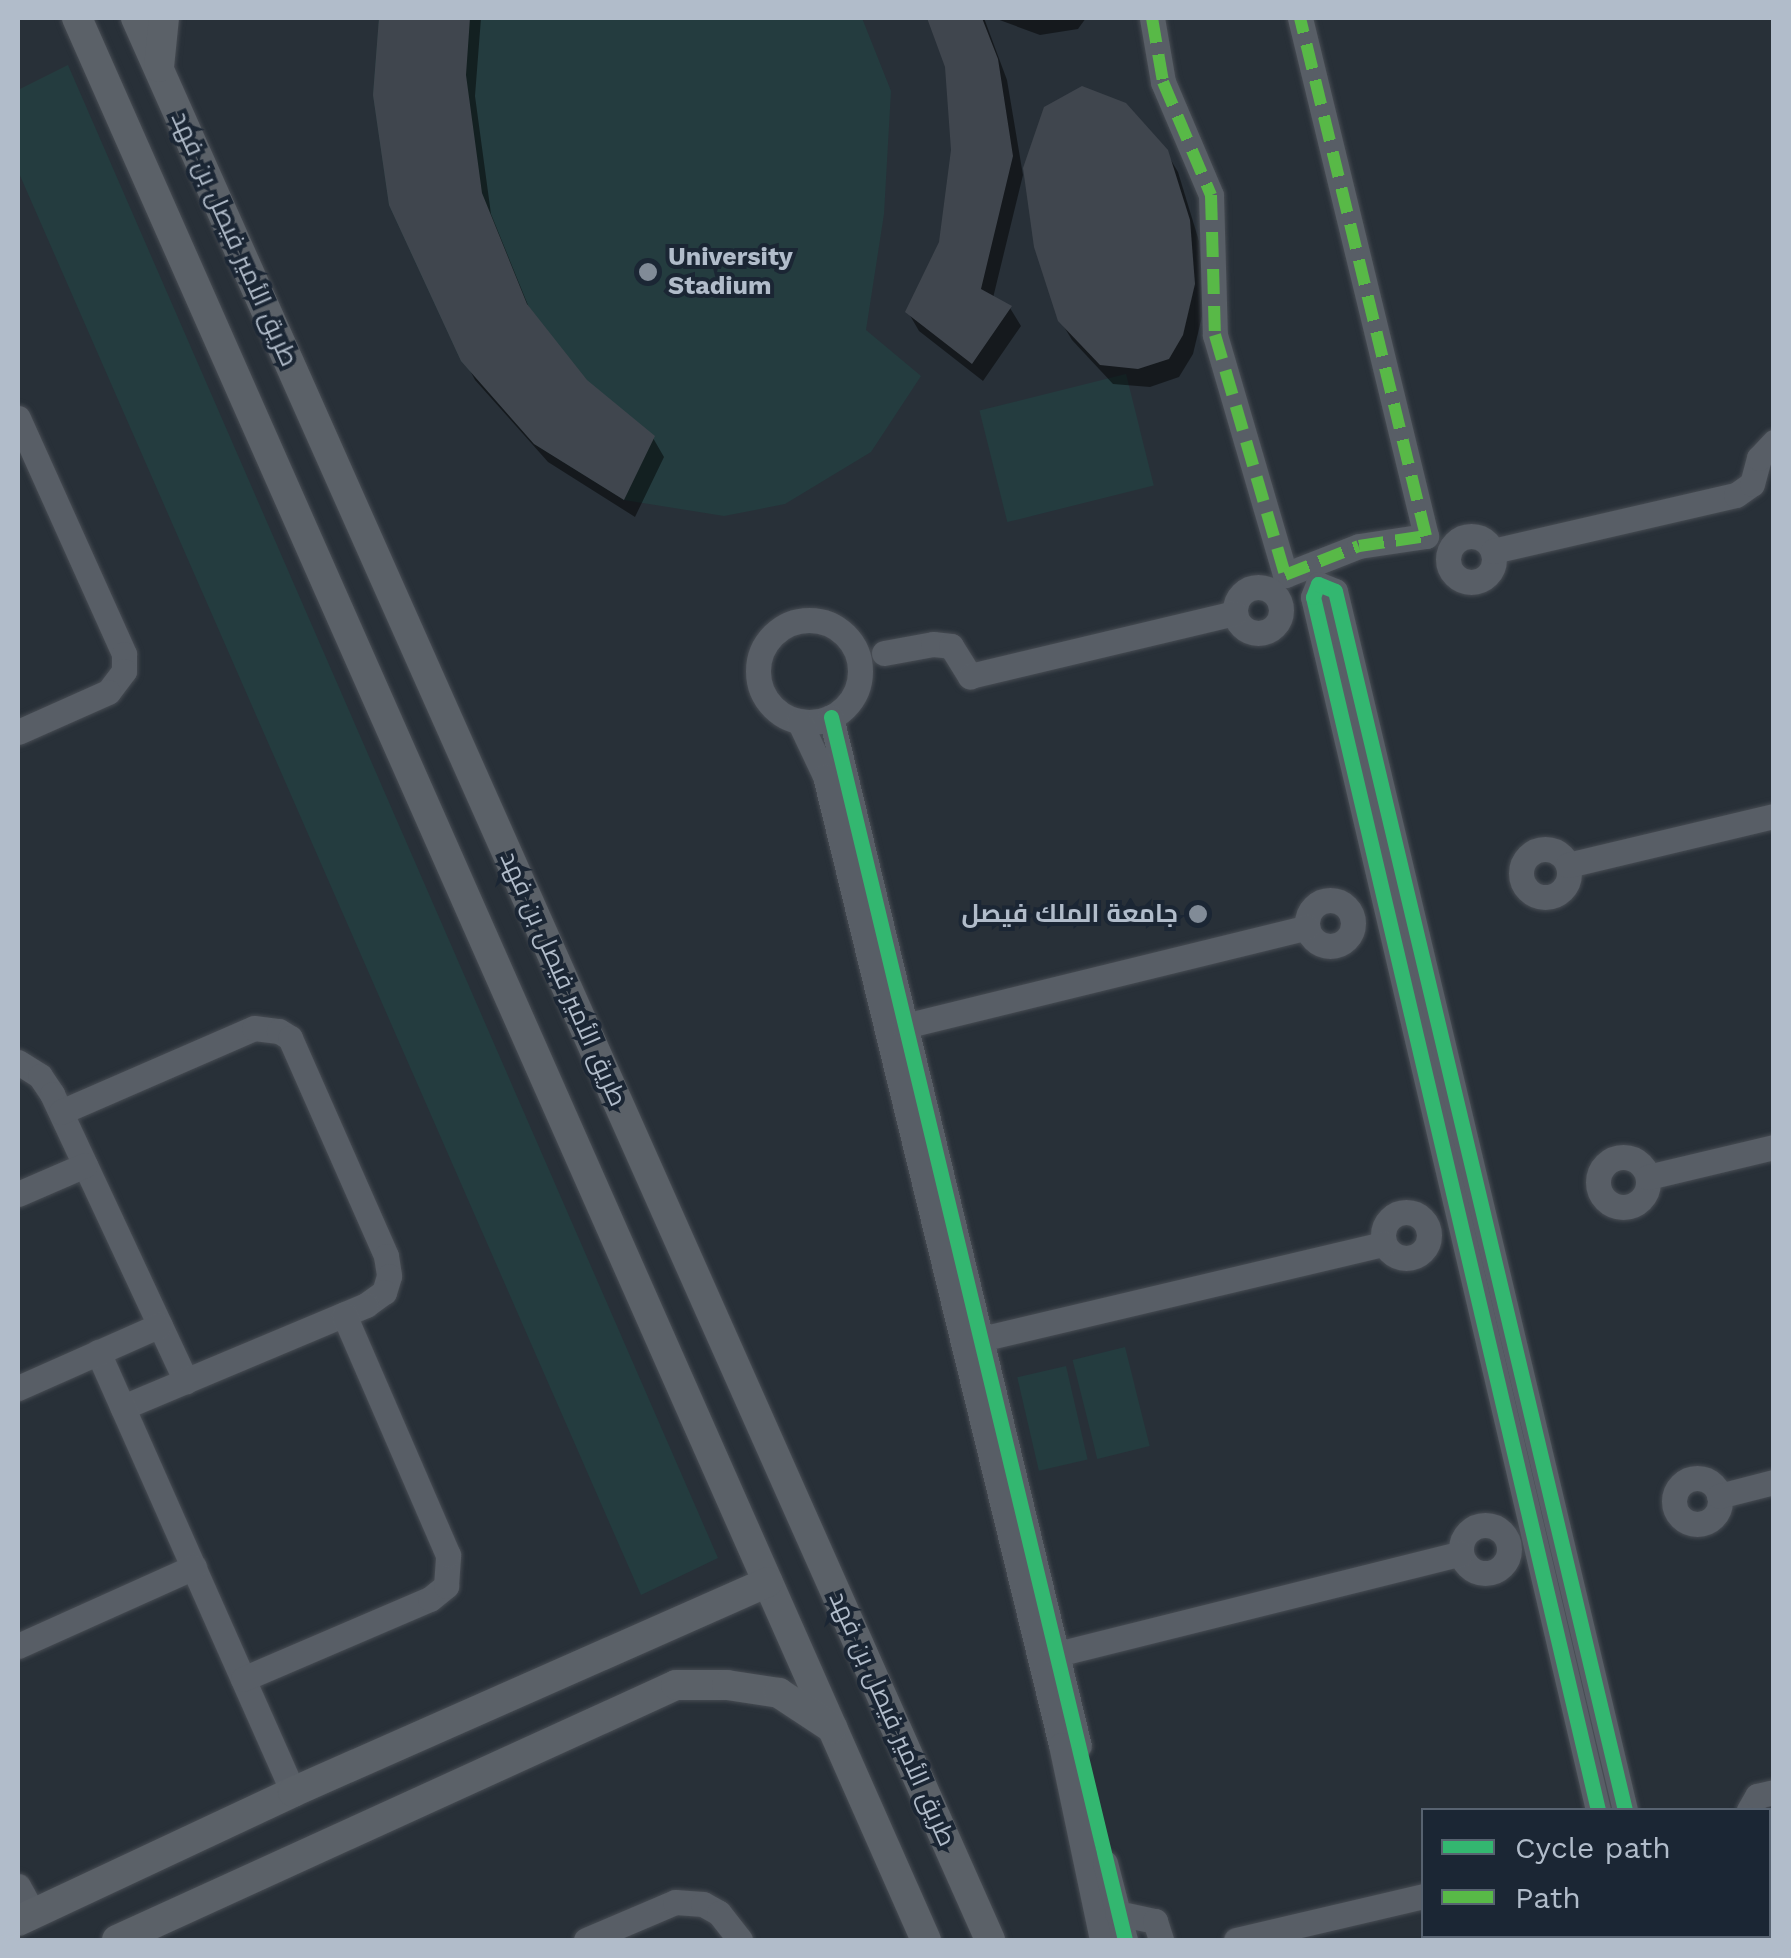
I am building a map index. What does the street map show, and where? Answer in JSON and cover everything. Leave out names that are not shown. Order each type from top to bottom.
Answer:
[{"type":"main road","points":[[77,18],[926,1940]]},
{"type":"main road","name":"طريق الأمير فيصل بن فهد","points":[[136,18],[990,1940]]},
{"type":"main road","points":[[159,70],[164,18]]},
{"type":"main road","points":[[25,1917],[293,1792],[768,1582]]},
{"type":"main road","points":[[117,1940],[676,1686],[727,1686],[778,1693],[833,1728]]},
{"type":"street","points":[[1152,18],[1163,82],[1212,195],[1214,334],[1285,576],[1358,546],[1426,536],[1300,18]]},
{"type":"street","points":[[18,418],[124,654],[124,670],[108,692],[18,732]]},
{"type":"street","points":[[1493,551],[1736,495],[1752,484],[1760,458],[1774,442]]},
{"type":"street","points":[[857,656],[932,644],[950,646],[970,676],[1235,614],[1238,599],[1248,590],[1263,588],[1276,596],[1322,591]]},
{"type":"street","points":[[1322,591],[1598,1808]]},
{"type":"street","points":[[1322,591],[1626,1808]]},
{"type":"street","points":[[809,619],[842,630],[857,656],[856,693],[832,717],[799,721],[783,715],[762,690],[758,674],[766,642],[792,622],[809,619]]},
{"type":"street","points":[[832,717],[1125,1940]]},
{"type":"street","points":[[799,721],[815,746],[825,776],[1061,1745],[1102,1940]]},
{"type":"street","points":[[1568,865],[1774,816]]},
{"type":"street","points":[[906,1026],[1307,927]]},
{"type":"street","points":[[61,1112],[254,1028],[278,1030],[290,1038],[386,1256],[389,1276],[384,1292],[344,1314],[123,1407]]},
{"type":"street","points":[[18,1062],[40,1076],[61,1112],[186,1380]]},
{"type":"street","points":[[1648,1177],[1774,1147]]},
{"type":"street","points":[[18,1194],[86,1165]]},
{"type":"street","points":[[981,1339],[1384,1244]]},
{"type":"street","points":[[243,1678],[430,1599],[446,1586],[448,1555],[344,1314]]},
{"type":"street","points":[[18,1388],[160,1325]]},
{"type":"street","points":[[98,1352],[293,1792]]},
{"type":"street","points":[[1719,1496],[1774,1482]]},
{"type":"street","points":[[1057,1654],[1461,1554]]},
{"type":"street","points":[[18,1646],[194,1568]]},
{"type":"street","points":[[1750,1808],[1757,1796],[1774,1792]]},
{"type":"street","points":[[18,1886],[25,1917]]},
{"type":"street","points":[[1236,1940],[1421,1897]]},
{"type":"street","points":[[586,1940],[675,1902],[703,1904],[719,1913],[740,1940]]},
{"type":"street","points":[[1116,1913],[1156,1921],[1161,1940]]},
{"type":"green space","name":"University Stadium","points":[[379,18],[862,18],[891,91],[884,214],[866,330],[921,376],[871,452],[785,504],[724,516],[624,500],[534,444],[461,361],[389,205],[373,95]]},
{"type":"green space","points":[[68,65],[718,1558],[641,1595],[18,171],[18,90]]},
{"type":"green space","points":[[1126,374],[1154,486],[1007,522],[979,411]]},
{"type":"green space","points":[[1125,1347],[1150,1446],[1097,1459],[1073,1360]]},
{"type":"green space","points":[[1066,1366],[1088,1460],[1039,1471],[1017,1377]]},
{"type":"building","points":[[379,18],[470,18],[466,75],[482,193],[527,304],[587,380],[655,436],[624,500],[534,444],[461,361],[389,205],[373,95]]},
{"type":"building","points":[[927,18],[982,18],[998,59],[1013,156],[981,289],[1012,306],[972,364],[905,312],[939,242],[951,150],[945,67]]},
{"type":"building","points":[[1082,86],[1126,103],[1168,150],[1190,220],[1195,284],[1183,335],[1169,359],[1138,369],[1100,365],[1058,321],[1034,247],[1023,168],[1044,107]]},
{"type":"marked path","points":[[1152,18],[1163,82],[1211,195],[1215,335],[1285,575],[1359,546],[1426,536],[1300,18]]},
{"type":"cycle path","points":[[1598,1808],[1313,597],[1318,584],[1335,591],[1625,1808]]},
{"type":"cycle path","points":[[831,717],[1125,1940]]},
{"type":"place","name":"University Stadium","points":[[648,272]]},
{"type":"place","name":"جامعة الملك فيصل","points":[[1198,914]]}]
